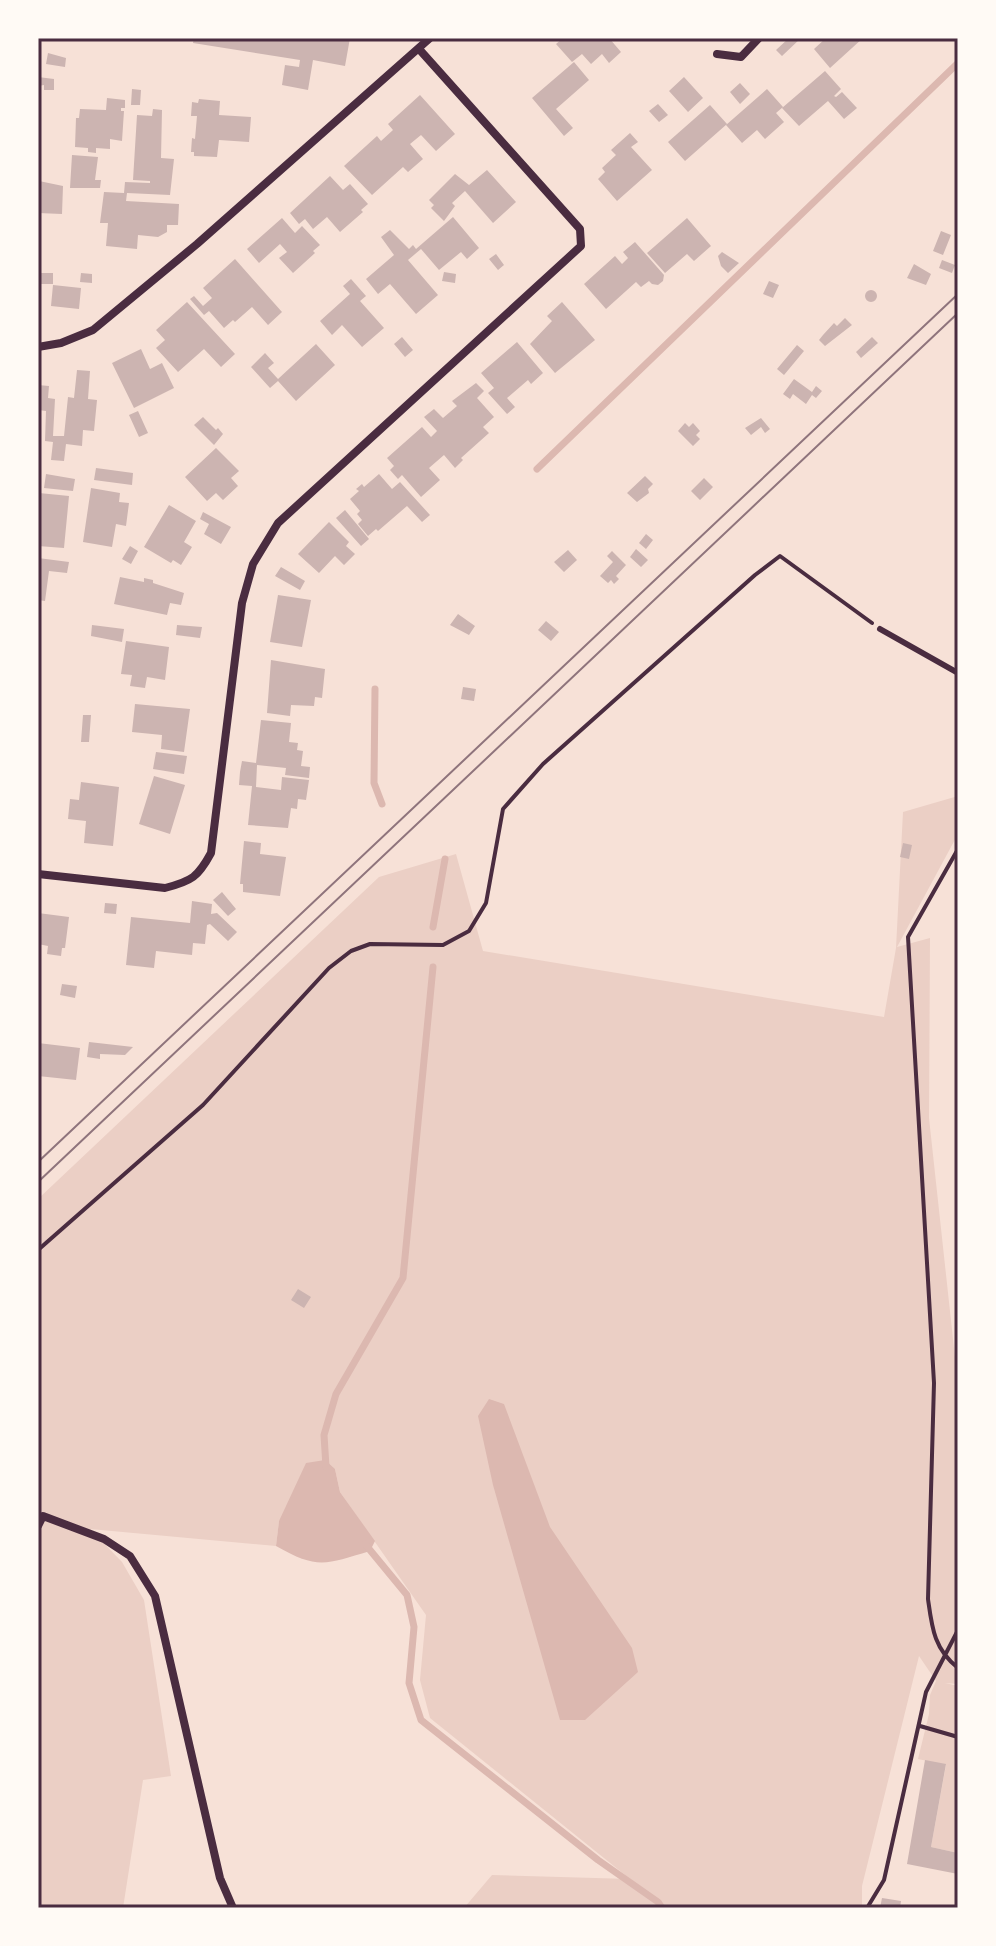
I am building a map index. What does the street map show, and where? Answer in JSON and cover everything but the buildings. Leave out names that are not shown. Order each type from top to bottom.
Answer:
[{"type":"street","points":[[38,347],[61,343],[93,330],[197,244],[430,38]]},
{"type":"street","points":[[717,54],[741,57],[759,38]]},
{"type":"street","points":[[38,874],[165,888],[185,883],[199,874],[211,853],[242,603],[253,564],[278,523],[581,246],[580,229],[419,49]]},
{"type":"street","points":[[38,1526],[43,1516],[104,1539],[130,1556],[155,1596],[220,1878],[233,1908]]},
{"type":"lane","points":[[880,629],[958,673]]},
{"type":"path","points":[[38,1250],[203,1105],[329,968],[351,951],[370,944],[443,945],[469,931],[486,903],[503,809],[543,764],[622,691],[780,556],[880,629]]},
{"type":"path","points":[[958,849],[908,937],[934,1383],[928,1599],[932,1629],[944,1657],[958,1668]]},
{"type":"path","points":[[867,1908],[884,1880],[926,1692],[958,1630]]},
{"type":"path","points":[[920,1726],[958,1737]]},
{"type":"shaded area","points":[[958,796],[958,834],[897,947],[930,938],[929,1118],[958,1385],[958,1684],[945,1683],[958,1686],[958,1853],[931,1847],[946,1765],[918,1759],[929,1714],[930,1695],[936,1681],[919,1656],[862,1886],[862,1908],[464,1908],[492,1875],[630,1879],[430,1718],[420,1680],[426,1615],[340,1492],[335,1469],[279,1521],[276,1546],[90,1529],[122,1562],[144,1600],[171,1776],[143,1780],[123,1908],[38,1908],[38,1199],[379,877],[456,854],[483,951],[884,1017],[896,948],[903,812]]},
{"type":"shaded area","points":[[489,1399],[504,1404],[550,1527],[632,1648],[638,1672],[585,1720],[560,1720],[493,1485],[478,1416]]},
{"type":"shaded area","points":[[325,1460],[335,1469],[340,1492],[375,1541],[370,1551],[343,1559],[313,1562],[276,1546],[279,1521],[306,1463]]},
{"type":"waterway","points":[[537,469],[958,63]]},
{"type":"waterway","points":[[375,689],[374,783],[382,804]]},
{"type":"waterway","points":[[433,927],[445,859]]},
{"type":"waterway","points":[[326,1467],[324,1435],[336,1394],[403,1278],[433,967]]},
{"type":"waterway","points":[[365,1544],[407,1595],[414,1627],[409,1683],[421,1720],[662,1908]]},
{"type":"tram line","points":[[38,1162],[958,294]]},
{"type":"tram line","points":[[38,1182],[958,313]]}]
